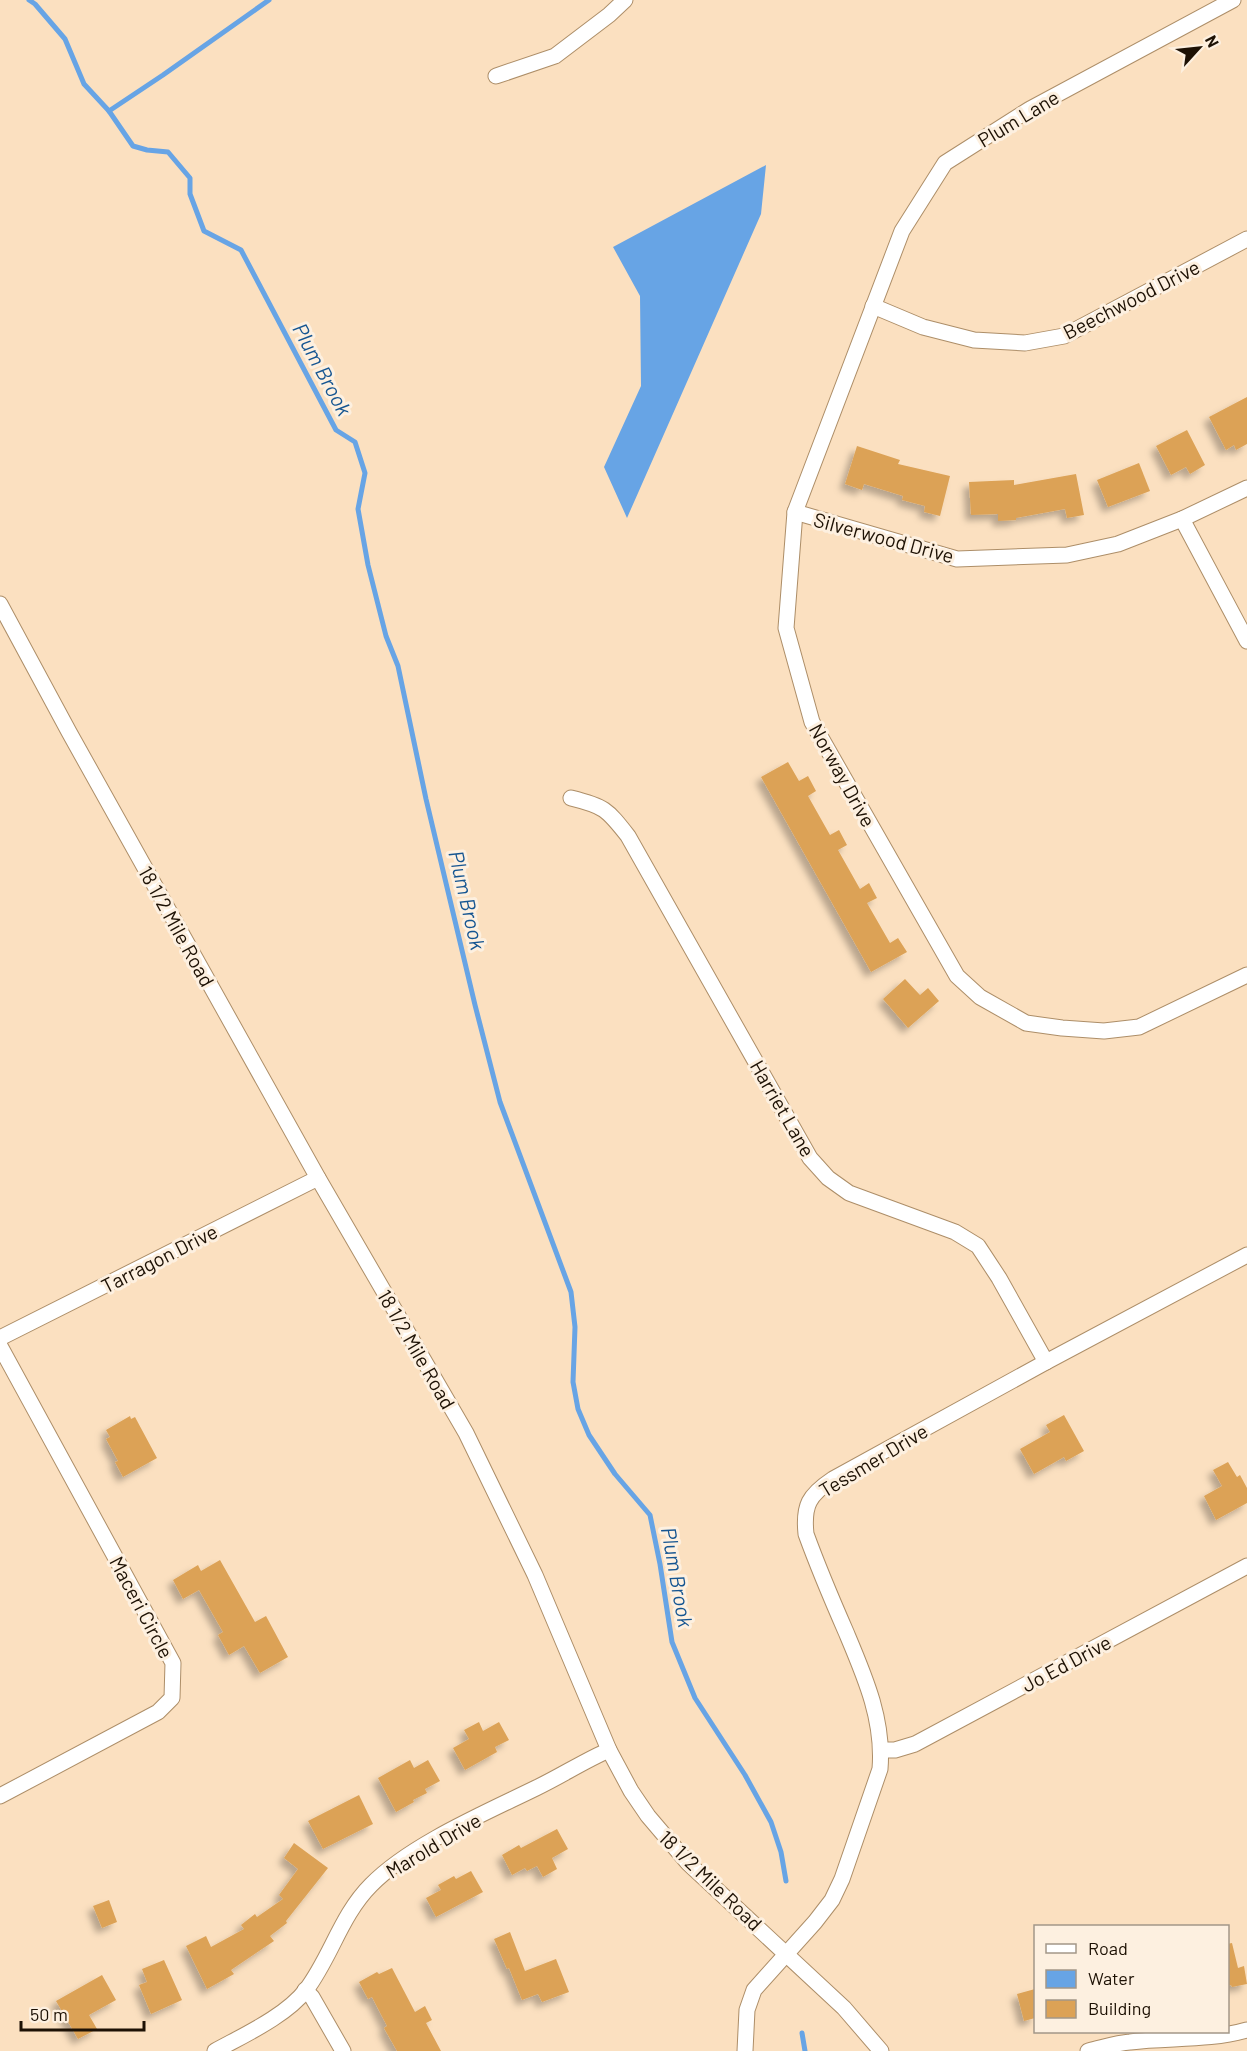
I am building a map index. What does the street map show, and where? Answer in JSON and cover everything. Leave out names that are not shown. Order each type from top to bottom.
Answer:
[{"type":"street","points":[[495,76],[555,56],[625,0]]},
{"type":"street","name":"Plum Lane","points":[[873,306],[902,231],[945,163],[1030,109],[1233,0]]},
{"type":"street","name":"Beechwood Drive","points":[[873,306],[923,327],[974,340],[1025,343],[1064,336],[1247,239]]},
{"type":"street","name":"Norway Drive","points":[[873,306],[795,512],[786,628],[812,722],[957,976],[980,997],[1026,1023],[1104,1031],[1139,1027],[1247,975]]},
{"type":"street","name":"Silverwood Drive","points":[[795,512],[957,559],[1067,555],[1118,544],[1182,519],[1247,488]]},
{"type":"street","points":[[1182,519],[1247,641]]},
{"type":"street","name":"18 1/2 Mile Road","points":[[0,604],[318,1178],[466,1433],[536,1575],[609,1750],[631,1791],[667,1840],[688,1863],[844,2008],[882,2051]]},
{"type":"street","name":"Harriet Lane","points":[[571,798],[599,805],[614,818],[628,836],[810,1158],[828,1178],[849,1194],[955,1232],[978,1246],[999,1278],[1046,1362]]},
{"type":"street","name":"Tarragon Drive","points":[[0,1338],[318,1178]]},
{"type":"street","name":"Tessmer Drive","points":[[745,2051],[745,2026],[749,2000],[759,1983],[823,1913],[842,1879],[880,1769],[882,1750],[869,1688],[806,1534],[804,1517],[807,1502],[818,1489],[833,1479],[1247,1255]]},
{"type":"street","name":"Maceri Circle","points":[[0,1346],[173,1662],[172,1698],[158,1712],[0,1796]]},
{"type":"street","name":"Jo Ed Drive","points":[[882,1750],[895,1750],[915,1744],[1247,1566]]},
{"type":"street","name":"Marold Drive","points":[[215,2051],[291,2005],[305,1990],[348,1915],[370,1885],[387,1870],[436,1839],[609,1750]]},
{"type":"street","points":[[305,1990],[312,1997],[343,2051]]},
{"type":"street","points":[[1088,2051],[1128,2042],[1197,2037],[1247,2030]]},
{"type":"water","points":[[766,165],[761,214],[627,518],[604,467],[641,386],[640,296],[613,247]]},
{"type":"building","points":[[1247,397],[1247,444],[1236,450],[1234,445],[1226,450],[1209,417]]},
{"type":"building","points":[[1187,430],[1205,465],[1190,474],[1186,467],[1171,475],[1156,446]]},
{"type":"building","points":[[857,446],[900,460],[898,464],[950,476],[940,516],[924,512],[925,506],[902,500],[903,496],[864,484],[862,490],[845,484]]},
{"type":"building","points":[[1139,463],[1150,491],[1108,507],[1097,480]]},
{"type":"building","points":[[1076,474],[1084,515],[1067,518],[1065,509],[1016,518],[1016,520],[998,521],[998,514],[971,515],[969,482],[1014,480],[1014,485]]},
{"type":"building","points":[[788,762],[799,781],[808,776],[816,791],[808,796],[830,835],[839,830],[847,845],[838,850],[860,889],[869,883],[877,898],[867,903],[890,943],[898,938],[907,952],[871,972],[761,777]]},
{"type":"building","points":[[905,979],[920,995],[928,988],[939,1001],[908,1028],[883,999]]},
{"type":"building","points":[[1064,1415],[1084,1451],[1066,1461],[1064,1457],[1034,1474],[1020,1449],[1050,1432],[1046,1425]]},
{"type":"building","points":[[130,1416],[131,1419],[135,1417],[157,1458],[123,1477],[115,1462],[118,1461],[106,1439],[110,1437],[106,1430]]},
{"type":"building","points":[[1228,1462],[1237,1477],[1240,1475],[1247,1488],[1247,1503],[1216,1520],[1204,1496],[1222,1486],[1213,1470]]},
{"type":"building","points":[[220,1560],[255,1622],[266,1616],[288,1657],[260,1673],[244,1646],[229,1655],[218,1635],[223,1632],[199,1590],[183,1599],[173,1580],[198,1565],[201,1571]]},
{"type":"building","points":[[479,1722],[483,1731],[499,1722],[509,1740],[495,1747],[497,1752],[465,1770],[453,1748],[469,1739],[464,1730]]},
{"type":"building","points":[[410,1760],[414,1768],[428,1760],[440,1781],[425,1789],[427,1793],[396,1812],[378,1778]]},
{"type":"building","points":[[359,1795],[373,1824],[323,1849],[308,1821]]},
{"type":"building","points":[[557,1829],[568,1849],[552,1858],[557,1869],[543,1877],[537,1866],[527,1871],[525,1868],[512,1875],[502,1855]]},
{"type":"building","points":[[294,1843],[328,1868],[286,1921],[287,1923],[270,1936],[274,1941],[231,1970],[234,1974],[207,1989],[186,1946],[206,1936],[211,1947],[244,1929],[241,1925],[255,1914],[257,1917],[283,1899],[279,1895],[298,1869],[284,1858]]},
{"type":"building","points":[[471,1871],[483,1892],[436,1917],[426,1898],[441,1890],[438,1885],[454,1876],[456,1879]]},
{"type":"building","points":[[109,1900],[117,1922],[102,1928],[93,1906]]},
{"type":"building","points":[[510,1932],[525,1971],[556,1959],[569,1992],[542,2002],[538,1994],[522,2000],[494,1939]]},
{"type":"building","points":[[1232,1943],[1238,1968],[1244,1966],[1247,1984],[1229,1986],[1229,1944]]},
{"type":"building","points":[[164,1960],[182,2000],[151,2014],[139,1985],[147,1982],[142,1969]]},
{"type":"building","points":[[392,1968],[415,2012],[425,2006],[432,2020],[426,2023],[441,2051],[397,2051],[384,2028],[387,2026],[372,1997],[368,1999],[359,1982],[377,1972],[379,1974]]},
{"type":"building","points":[[102,1975],[116,2000],[89,2015],[97,2029],[78,2039],[56,2001]]},
{"type":"building","points":[[1034,1989],[1034,2018],[1024,2021],[1017,1994]]},
{"type":"waterway","name":"Plum Brook","points":[[29,0],[65,39],[84,84],[109,111],[133,146],[168,152],[190,178],[190,194],[204,231],[241,250],[336,430],[355,442],[365,473],[358,509],[368,565],[386,636],[398,666],[426,799],[475,1005],[500,1102],[571,1292],[575,1327],[573,1382],[578,1409],[589,1435],[615,1474],[650,1515],[672,1642],[695,1698],[745,1775],[771,1822],[781,1852],[786,1881]]},
{"type":"waterway","points":[[109,111],[269,0]]},
{"type":"waterway","name":"Plum Brook","points":[[802,2033],[805,2051]]}]
